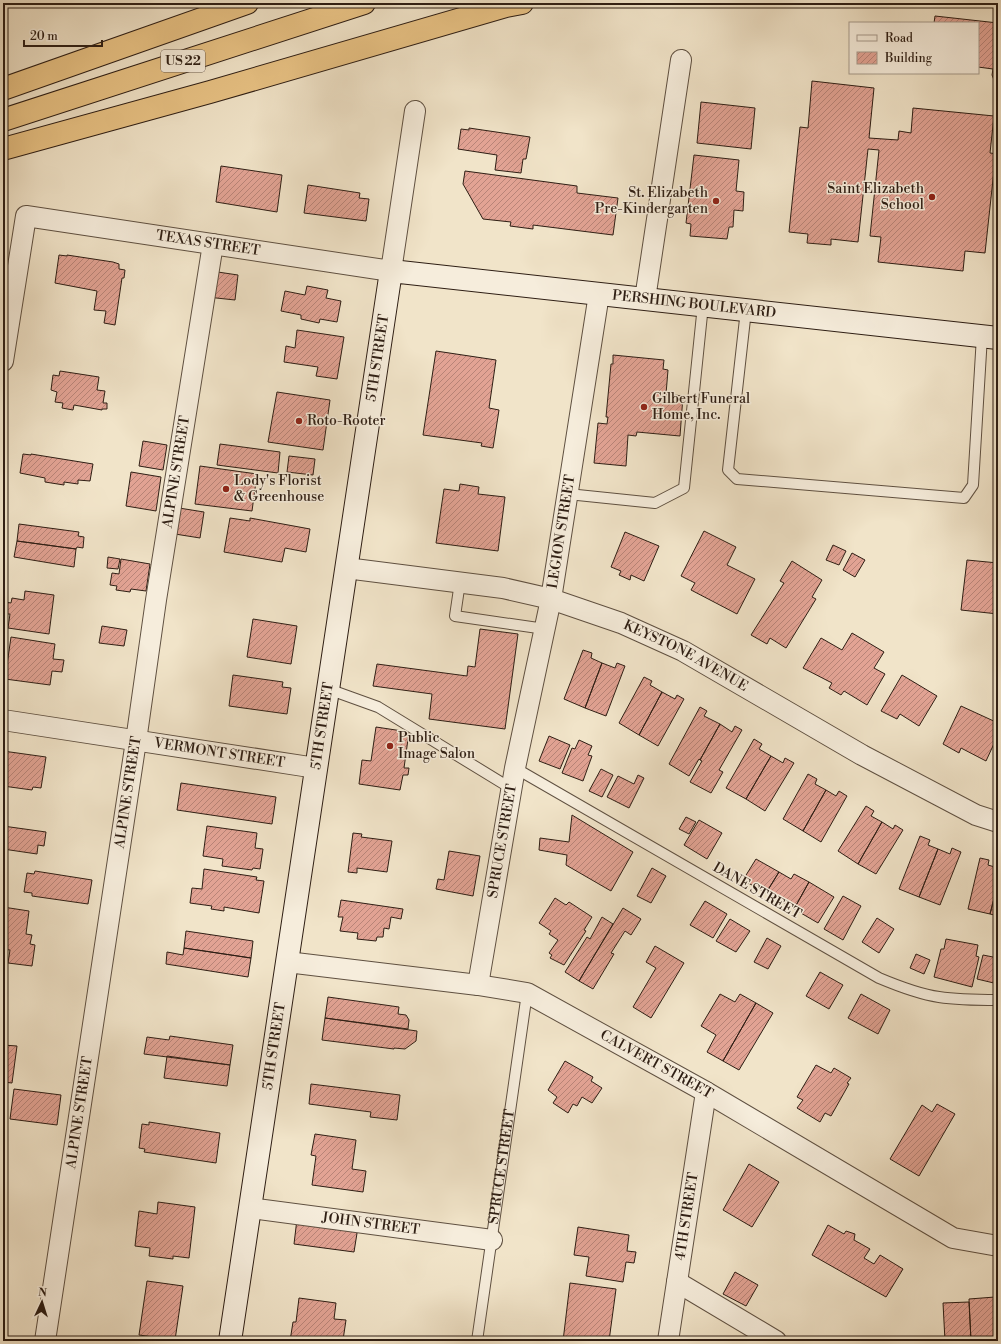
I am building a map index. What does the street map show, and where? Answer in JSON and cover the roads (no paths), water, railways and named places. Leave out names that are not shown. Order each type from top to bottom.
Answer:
[{"type":"highway","name":"US 22","points":[[3,89],[247,3]]},
{"type":"highway","name":"US 22","points":[[3,120],[364,3]]},
{"type":"highway","points":[[3,149],[210,92],[506,6],[522,3]]},
{"type":"street","points":[[645,299],[681,60]]},
{"type":"street","name":"5TH STREET","points":[[230,1341],[415,111]]},
{"type":"street","name":"TEXAS STREET","points":[[3,361],[26,216],[391,272]]},
{"type":"street","name":"ALPINE STREET","points":[[45,1341],[156,600],[213,244]]},
{"type":"street","name":"PERSHING BOULEVARD","points":[[391,272],[990,337]]},
{"type":"street","name":"LEGION STREET","points":[[515,768],[551,599],[599,294]]},
{"type":"street","name":"KEYSTONE AVENUE","points":[[346,568],[503,588],[551,599],[621,623],[683,651],[862,756],[976,816],[998,822]]},
{"type":"street","name":"VERMONT STREET","points":[[3,720],[316,768]]},
{"type":"street","name":"SPRUCE STREET","points":[[478,985],[515,768]]},
{"type":"street","name":"CALVERT STREET","points":[[287,962],[478,985],[527,993],[706,1092],[953,1238],[998,1246]]},
{"type":"street","name":"4TH STREET","points":[[668,1341],[706,1092]]},
{"type":"street","name":"JOHN STREET","points":[[250,1208],[492,1240]]},
{"type":"street","points":[[677,1282],[776,1341]]},
{"type":"lane","points":[[568,494],[655,503],[684,488],[703,305]]},
{"type":"lane","points":[[746,310],[728,470],[737,479],[964,498],[973,485],[990,337]]},
{"type":"lane","points":[[460,582],[455,616],[545,629]]},
{"type":"lane","points":[[328,689],[378,707],[512,789]]},
{"type":"lane","name":"DANE STREET","points":[[515,768],[879,978],[907,989],[937,997],[967,1000],[998,1000]]},
{"type":"lane","name":"SPRUCE STREET","points":[[477,1341],[527,993]]},
{"type":"place","name":"Saint Elizabeth School","points":[[932,197]]},
{"type":"place","name":"St. Elizabeth Pre-Kindergarten","points":[[716,201]]},
{"type":"place","name":"Gilbert Funeral Home, Inc.","points":[[644,407]]},
{"type":"place","name":"Roto-Rooter","points":[[299,421]]},
{"type":"place","name":"Lody's Florist & Greenhouse","points":[[226,489]]},
{"type":"place","name":"Public Image Salon","points":[[390,746]]}]
